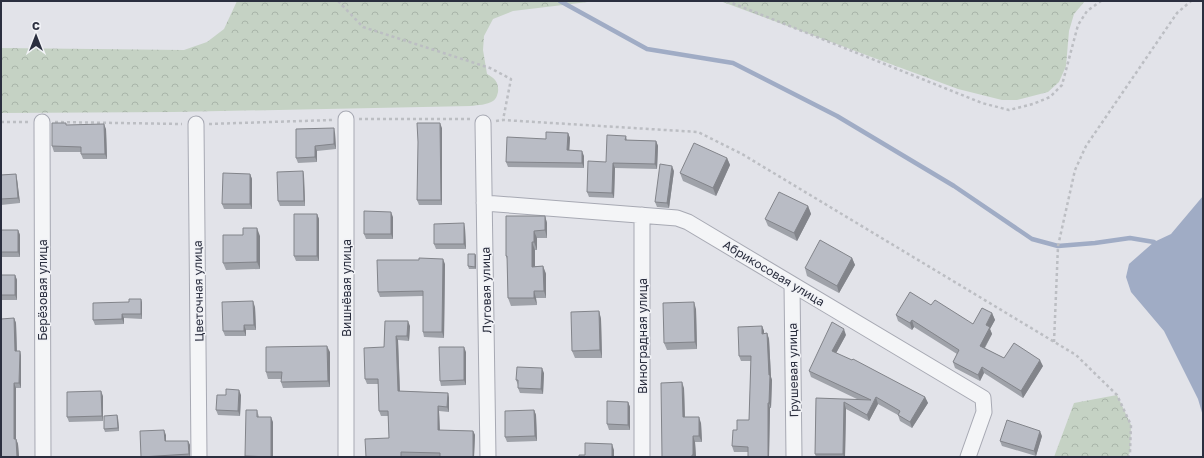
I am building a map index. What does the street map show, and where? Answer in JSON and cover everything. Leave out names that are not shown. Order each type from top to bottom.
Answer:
[{"type":"street","name":"Вишнёвая улица","points":[[346,119],[346,457]]},
{"type":"street","name":"Берёзовая улица","points":[[42,122],[43,457]]},
{"type":"street","name":"Луговая улица","points":[[483,123],[488,457]]},
{"type":"street","name":"Цветочная улица","points":[[196,124],[199,457]]},
{"type":"street","name":"Абрикосовая улица","points":[[484,203],[676,218],[688,222],[983,398],[984,412],[968,457]]},
{"type":"street","name":"Виноградная улица","points":[[642,215],[642,457]]},
{"type":"street","name":"Грушевая улица","points":[[792,284],[794,457]]},
{"type":"path","points":[[338,1],[362,27],[490,68],[511,79],[503,120]]},
{"type":"path","points":[[727,1],[982,103],[1009,110],[1033,104],[1050,97],[1062,85],[1078,25],[1087,11],[1100,1]]},
{"type":"path","points":[[1054,342],[1058,246],[1075,170],[1086,146],[1177,13],[1191,1]]},
{"type":"path","points":[[1,122],[196,124],[346,119],[468,118],[483,123],[503,120],[698,132],[742,154],[1076,355],[1117,395],[1131,425],[1130,452],[1128,457]]},
{"type":"green space","points":[[237,1],[596,1],[513,11],[493,19],[484,36],[483,50],[487,74],[496,81],[498,92],[493,101],[482,105],[174,112],[1,113],[1,48],[184,50],[207,42],[224,29]]},
{"type":"green space","points":[[720,1],[1085,1],[1074,14],[1069,31],[1066,66],[1059,82],[1048,92],[1017,100],[1002,100],[958,89]]},
{"type":"green space","points":[[1117,395],[1131,425],[1130,452],[1128,457],[1054,457],[1074,403]]},
{"type":"water","points":[[1203,196],[1203,416],[1198,399],[1164,331],[1131,292],[1126,277],[1129,264],[1154,242],[1171,234]]},
{"type":"building","points":[[52,123],[66,123],[66,125],[104,124],[105,154],[81,154],[81,147],[52,146]]},
{"type":"building","points":[[417,123],[440,123],[441,200],[417,200]]},
{"type":"building","points":[[334,128],[334,144],[315,146],[315,157],[296,158],[296,129]]},
{"type":"building","points":[[546,132],[568,133],[567,150],[582,151],[582,163],[506,162],[507,137],[546,139]]},
{"type":"building","points":[[607,135],[626,136],[625,140],[656,141],[655,164],[613,163],[612,193],[587,192],[588,161],[606,162]]},
{"type":"building","points":[[694,143],[727,158],[713,188],[680,173]]},
{"type":"building","points":[[660,164],[672,166],[667,203],[655,202]]},
{"type":"building","points":[[303,171],[304,201],[278,201],[277,172]]},
{"type":"building","points":[[223,173],[250,174],[250,204],[222,204]]},
{"type":"building","points":[[16,174],[18,198],[1,199],[1,175]]},
{"type":"building","points":[[779,192],[808,206],[794,233],[765,219]]},
{"type":"building","points":[[364,211],[391,212],[391,234],[364,234]]},
{"type":"building","points":[[294,214],[317,214],[317,256],[294,256]]},
{"type":"building","points":[[506,216],[545,216],[545,230],[534,231],[534,242],[532,242],[532,267],[543,266],[544,291],[534,291],[534,298],[508,298]]},
{"type":"building","points":[[464,223],[464,244],[434,244],[434,224]]},
{"type":"building","points":[[243,228],[257,228],[257,262],[223,263],[223,235],[243,235]]},
{"type":"building","points":[[1,230],[18,230],[18,252],[1,252]]},
{"type":"building","points":[[820,240],[852,258],[837,286],[805,268]]},
{"type":"building","points":[[468,254],[475,254],[475,267],[468,266]]},
{"type":"building","points":[[419,258],[443,259],[442,332],[423,332],[423,291],[378,292],[377,260],[419,260]]},
{"type":"building","points":[[1,275],[15,275],[15,295],[1,295]]},
{"type":"building","points":[[910,292],[931,305],[935,300],[973,324],[982,308],[992,313],[986,325],[990,327],[980,346],[1004,358],[1014,343],[1040,360],[1021,391],[982,367],[978,375],[953,362],[959,350],[912,320],[910,323],[896,315]]},
{"type":"building","points":[[129,299],[141,299],[141,314],[122,314],[122,319],[93,320],[93,303],[129,302]]},
{"type":"building","points":[[253,301],[254,325],[244,325],[244,331],[223,331],[222,302]]},
{"type":"building","points":[[694,302],[695,342],[664,343],[663,303]]},
{"type":"building","points":[[599,311],[600,350],[572,351],[571,312]]},
{"type":"building","points":[[14,318],[15,351],[20,351],[19,383],[14,383],[14,439],[16,439],[17,457],[1,457],[1,319]]},
{"type":"building","points":[[385,321],[408,321],[407,336],[396,336],[398,391],[448,393],[447,407],[438,406],[438,430],[473,431],[473,457],[440,457],[440,453],[401,452],[401,457],[366,457],[365,439],[389,438],[388,411],[379,411],[378,379],[365,379],[364,348],[384,347]]},
{"type":"building","points":[[832,322],[844,329],[832,351],[852,360],[853,359],[925,397],[910,422],[898,415],[900,411],[876,397],[867,415],[844,402],[843,454],[815,454],[816,398],[871,400],[809,371]]},
{"type":"building","points":[[762,326],[762,334],[767,333],[770,375],[768,403],[768,457],[748,457],[748,447],[732,446],[733,430],[737,430],[737,420],[749,420],[751,356],[739,356],[738,327]]},
{"type":"building","points":[[327,346],[328,381],[281,382],[282,372],[266,372],[266,347]]},
{"type":"building","points":[[439,347],[464,347],[464,380],[440,381]]},
{"type":"building","points":[[517,367],[542,368],[541,389],[518,388],[518,380],[516,380]]},
{"type":"building","points":[[682,382],[683,417],[699,417],[699,436],[693,436],[692,457],[662,457],[661,383]]},
{"type":"building","points":[[226,389],[239,390],[238,411],[216,410],[217,395],[226,395]]},
{"type":"building","points":[[101,391],[102,416],[67,417],[67,392]]},
{"type":"building","points":[[607,401],[628,402],[628,425],[607,424]]},
{"type":"building","points":[[246,410],[257,410],[257,417],[271,417],[271,457],[245,456]]},
{"type":"building","points":[[534,410],[535,436],[505,437],[505,411]]},
{"type":"building","points":[[117,415],[118,428],[104,429],[104,416]]},
{"type":"building","points":[[1007,420],[1040,431],[1034,451],[1000,441]]},
{"type":"building","points":[[164,430],[165,441],[188,441],[189,454],[141,457],[140,431]]},
{"type":"building","points":[[585,443],[612,444],[612,457],[579,457],[579,455],[585,455]]},
{"type":"waterway","points":[[560,1],[647,49],[733,63],[837,116],[954,186],[1032,239],[1058,246],[1130,238],[1154,242]]}]
